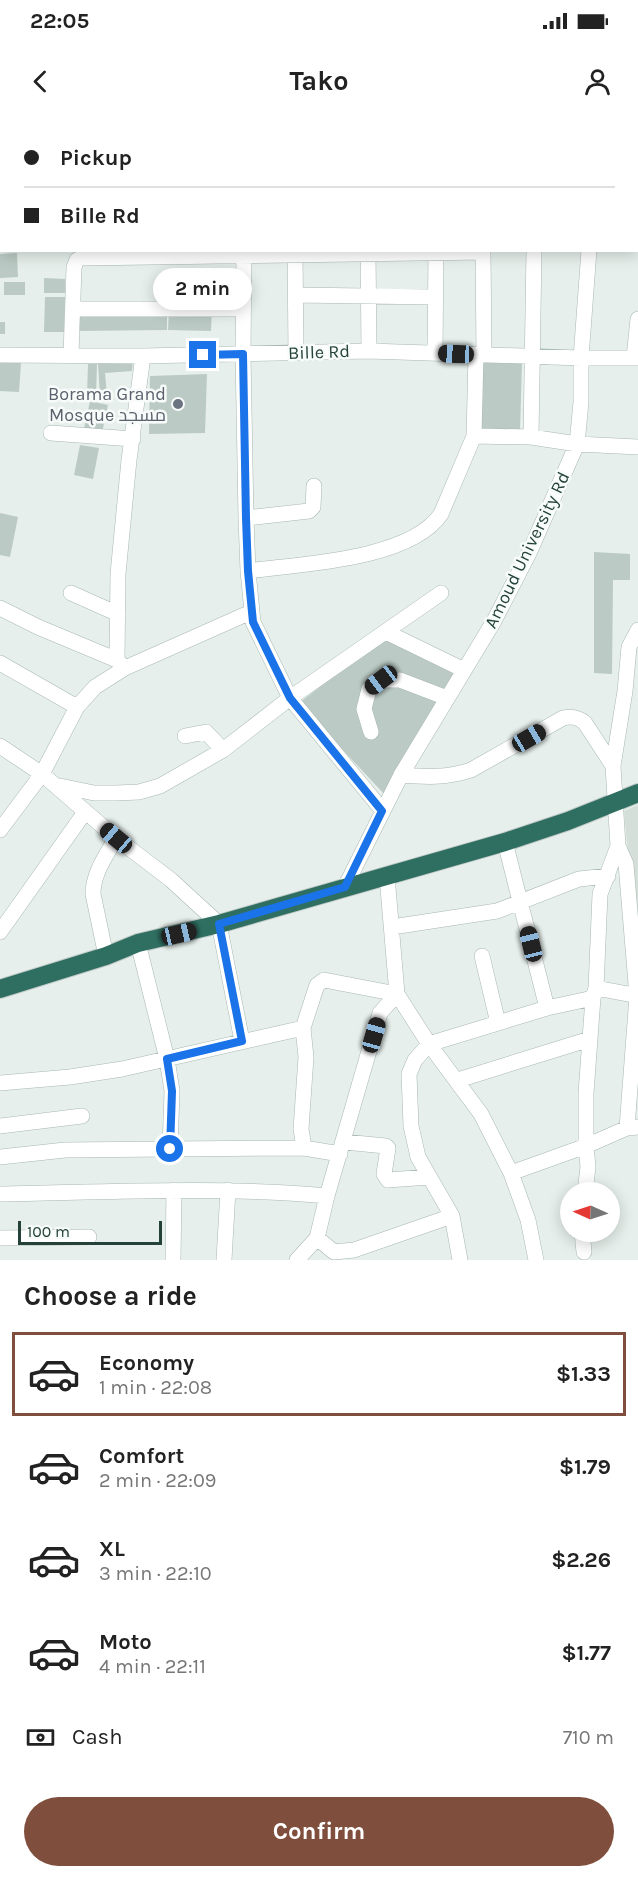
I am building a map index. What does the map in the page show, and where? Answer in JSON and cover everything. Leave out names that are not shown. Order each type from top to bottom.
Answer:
[{"type":"highway","points":[[0,989],[106,956],[138,943],[219,924],[505,842],[638,794]]},
{"type":"street","points":[[71,355],[74,267],[77,260],[81,258],[244,253],[436,252],[435,353]]},
{"type":"street","points":[[248,571],[366,554],[394,546],[434,524],[441,514],[474,436],[480,355],[483,252]]},
{"type":"street","points":[[531,437],[534,252]]},
{"type":"street","name":"Amoud University Rd","points":[[345,887],[401,775],[494,621],[530,551],[577,444],[589,252]]},
{"type":"street","points":[[244,253],[246,518],[251,612],[261,640],[290,698],[382,811]]},
{"type":"street","points":[[368,253],[369,351]]},
{"type":"street","points":[[295,254],[296,352]]},
{"type":"street","points":[[296,295],[435,297]]},
{"type":"street","points":[[73,309],[243,309]]},
{"type":"street","points":[[636,358],[638,319]]},
{"type":"street","name":"Bille Rd","points":[[0,355],[143,356],[369,351],[636,358]]},
{"type":"street","points":[[121,664],[118,574],[143,356]]},
{"type":"street","points":[[51,433],[133,439]]},
{"type":"street","points":[[474,436],[531,437],[577,444],[638,447]]},
{"type":"street","points":[[246,518],[309,511],[313,507],[314,486]]},
{"type":"street","points":[[71,593],[118,614]]},
{"type":"street","points":[[55,785],[94,793],[139,792],[160,786],[223,750],[290,698],[441,593]]},
{"type":"street","points":[[0,608],[121,664]]},
{"type":"street","points":[[0,830],[42,774],[77,707],[121,664],[251,612]]},
{"type":"street","points":[[511,1173],[632,1128],[638,996],[626,864],[618,846],[613,766],[625,691],[629,647],[638,630]]},
{"type":"street","points":[[386,632],[464,670]]},
{"type":"street","points":[[0,663],[77,707]]},
{"type":"street","points":[[371,732],[364,710],[369,689],[381,680],[400,680],[447,698]]},
{"type":"street","points":[[401,775],[437,777],[471,770],[563,718],[570,717],[579,718],[585,723],[613,766]]},
{"type":"street","points":[[185,736],[206,732],[223,750]]},
{"type":"street","points":[[0,746],[42,774],[116,838],[171,880],[219,924],[242,1041]]},
{"type":"street","points":[[0,932],[85,812]]},
{"type":"street","points":[[106,956],[93,885],[95,876],[116,838]]},
{"type":"street","points":[[505,842],[547,1008]]},
{"type":"street","points":[[586,1182],[588,1167],[586,1094],[595,993],[600,894],[618,846]]},
{"type":"street","points":[[387,876],[397,994],[429,1044],[458,1080],[481,1114],[511,1173],[528,1220],[536,1260]]},
{"type":"street","points":[[392,927],[497,911],[579,879],[608,876]]},
{"type":"street","points":[[138,943],[167,1059],[172,1091],[170,1149]]},
{"type":"street","points":[[482,956],[498,1023]]},
{"type":"street","points":[[304,1148],[301,1129],[306,1057],[303,1028],[317,985],[324,980],[397,994]]},
{"type":"street","points":[[460,1260],[452,1216],[418,1157],[411,1126],[409,1074],[415,1060],[429,1044],[595,993],[638,996]]},
{"type":"street","points":[[297,1260],[317,1239],[327,1196],[380,1013],[397,994]]},
{"type":"street","points":[[0,1083],[70,1077],[122,1069],[303,1028]]},
{"type":"street","points":[[458,1080],[590,1039]]},
{"type":"street","points":[[0,1126],[82,1116]]},
{"type":"street","points":[[0,1157],[65,1150],[386,1146],[388,1148],[384,1174],[388,1180],[429,1177]]},
{"type":"street","points":[[173,1260],[174,1190]]},
{"type":"street","points":[[0,1194],[228,1190],[277,1191],[327,1196]]},
{"type":"street","points":[[224,1260],[228,1190]]},
{"type":"street","points":[[317,1239],[336,1256],[452,1216]]},
{"type":"street","points":[[0,1238],[89,1237]]},
{"type":"street","points":[[584,1242],[585,1252]]},
{"type":"shaded area","points":[[638,805],[638,955],[624,811]]},
{"type":"building","points":[[17,253],[18,277],[0,278],[0,254]]},
{"type":"building","points":[[44,278],[65,279],[65,293],[44,293]]},
{"type":"building","points":[[4,282],[25,282],[25,295],[4,295]]},
{"type":"building","points":[[45,297],[65,297],[64,332],[44,332]]},
{"type":"building","points":[[167,308],[167,330],[74,331],[74,312]]},
{"type":"building","points":[[169,309],[212,309],[211,331],[168,330]]},
{"type":"building","points":[[0,322],[5,322],[5,334],[0,334]]},
{"type":"building","points":[[133,360],[132,371],[105,373],[107,395],[100,396],[98,363]]},
{"type":"building","points":[[0,362],[21,363],[19,392],[0,391]]},
{"type":"building","points":[[476,362],[522,362],[520,430],[475,428]]},
{"type":"building","points":[[88,364],[97,364],[96,396],[87,396]]},
{"type":"building","name":"Borama Grand Mosque مسجد","points":[[207,374],[205,433],[149,434],[150,376]]},
{"type":"building","points":[[90,401],[108,405],[102,433],[84,429]]},
{"type":"building","points":[[80,445],[99,448],[93,479],[74,475]]},
{"type":"building","points":[[0,513],[18,517],[10,557],[0,555]]},
{"type":"building","points":[[594,552],[630,554],[630,580],[613,580],[612,674],[594,673]]},
{"type":"building","points":[[387,635],[458,671],[385,795],[299,703]]},
{"type":"place","name":"Borama Grand Mosque مسجد","points":[[178,404]]},
{"type":"route","points":[[170,1149],[172,1091],[167,1059],[242,1041],[219,924],[345,887],[382,811],[290,698],[253,622],[246,518],[243,354],[203,355]]}]
